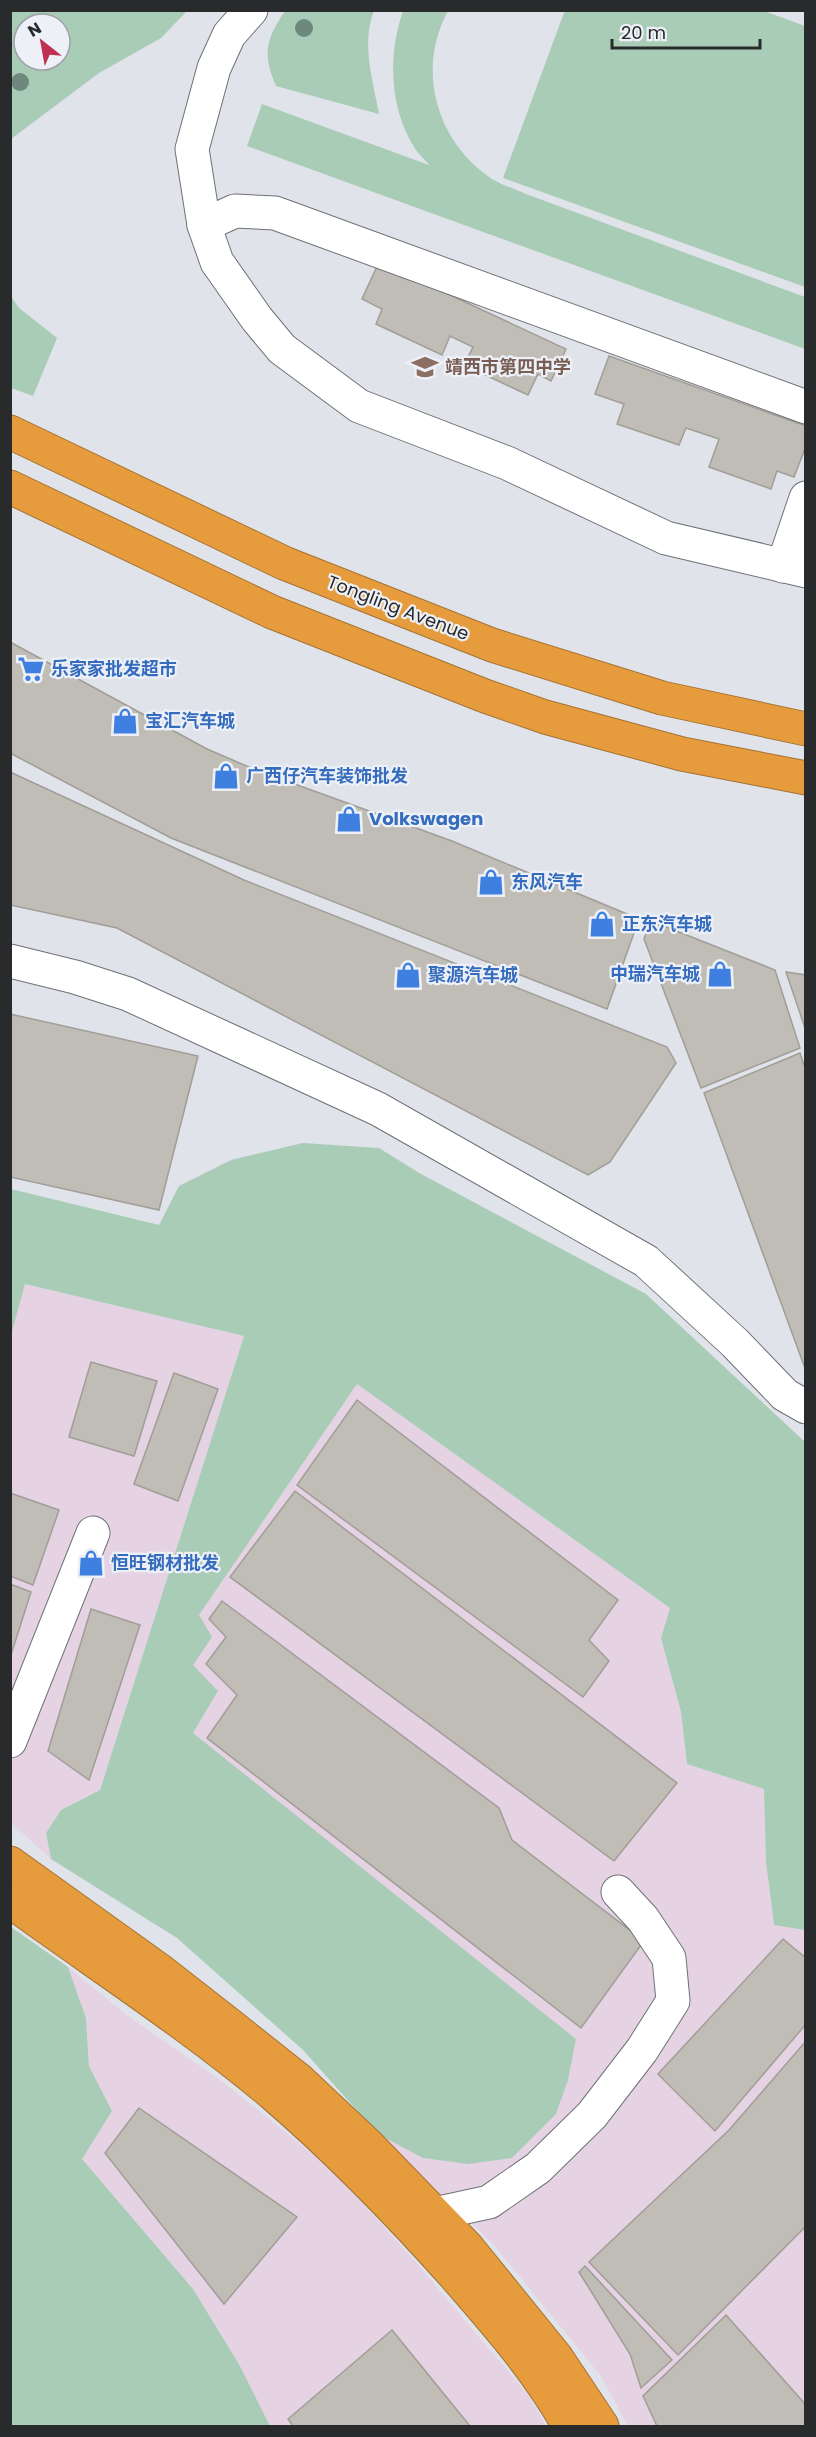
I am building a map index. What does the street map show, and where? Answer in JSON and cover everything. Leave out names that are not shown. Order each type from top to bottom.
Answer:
[{"type":"highway","name":"Tongling Avenue","points":[[10,432],[284,562],[492,645],[662,698],[806,729]]},
{"type":"highway","points":[[10,487],[272,612],[485,696],[545,717],[682,754],[806,778]]},
{"type":"highway","points":[[10,1863],[162,1972],[299,2080],[368,2145],[467,2247],[556,2357],[602,2427]]},
{"type":"highway","points":[[10,1901],[135,1990],[274,2095],[334,2151],[414,2230],[484,2310],[531,2366],[569,2427]]},
{"type":"lane","points":[[251,10],[229,35],[214,68],[192,149],[204,225],[217,262],[257,319],[282,349],[359,406],[507,463],[666,538],[794,568],[806,498]]},
{"type":"lane","points":[[204,225],[235,211],[275,213],[806,407]]},
{"type":"lane","points":[[10,961],[75,977],[128,994],[378,1109],[646,1261],[735,1343],[785,1395],[806,1407]]},
{"type":"lane","points":[[10,1741],[93,1533]]},
{"type":"lane","points":[[434,2214],[489,2202],[538,2168],[592,2115],[642,2050],[673,2001],[669,1958],[643,1919],[618,1892]]},
{"type":"shaded area","name":"恒旺钢材批发","points":[[24,1284],[244,1336],[100,1790],[61,1810],[46,1833],[51,1859],[11,1823],[10,1335]]},
{"type":"shaded area","points":[[357,1384],[670,1608],[661,1638],[681,1712],[687,1764],[765,1789],[766,1862],[774,1925],[805,1930],[805,2426],[628,2426],[600,2375],[493,2244],[378,2134],[193,1733],[218,1691],[193,1665],[199,1615]]},
{"type":"shaded area","points":[[68,1967],[128,2016],[223,2082],[331,2169],[406,2251],[529,2396],[546,2426],[270,2426],[240,2366],[193,2289],[81,2159],[112,2111],[89,2066],[86,2018]]},
{"type":"green space","points":[[11,10],[187,10],[161,38],[99,73],[11,139]]},
{"type":"green space","points":[[565,10],[764,11],[805,26],[805,287],[503,178]]},
{"type":"green space","points":[[285,11],[374,11],[370,23],[368,49],[379,114],[276,86],[269,64],[268,47],[270,38]]},
{"type":"green space","points":[[403,11],[448,11],[438,33],[433,80],[437,103],[445,125],[457,145],[473,164],[492,179],[526,194],[805,297],[805,349],[247,146],[262,104],[429,165],[416,150],[406,131],[396,98],[393,62]]},
{"type":"green space","points":[[10,295],[19,308],[57,338],[33,396],[11,388]]},
{"type":"green space","points":[[303,1143],[379,1148],[421,1174],[646,1294],[805,1442],[805,1930],[774,1925],[766,1862],[764,1789],[687,1764],[681,1712],[661,1638],[670,1608],[357,1384],[199,1615],[212,1637],[193,1665],[218,1691],[193,1733],[576,2039],[568,2080],[556,2114],[512,2158],[468,2164],[423,2158],[378,2134],[303,2050],[177,1938],[51,1859],[46,1833],[61,1810],[100,1790],[244,1336],[25,1284],[11,1335],[11,1189],[159,1225],[179,1186],[231,1160]]},
{"type":"green space","points":[[11,1927],[68,1967],[86,2018],[89,2066],[112,2111],[82,2159],[193,2289],[240,2366],[270,2426],[11,2426]]},
{"type":"building","points":[[379,262],[566,349],[551,381],[538,374],[528,395],[464,365],[473,347],[450,336],[442,355],[376,324],[382,309],[362,299]]},
{"type":"building","points":[[609,356],[806,426],[806,446],[794,477],[777,471],[771,489],[709,467],[719,439],[686,428],[679,445],[617,424],[624,404],[595,394]]},
{"type":"building","points":[[10,642],[207,749],[256,770],[452,841],[639,919],[607,1009],[171,838],[10,753]]},
{"type":"building","points":[[10,772],[244,880],[667,1047],[676,1063],[610,1162],[588,1175],[117,928],[10,905]]},
{"type":"building","points":[[651,921],[775,970],[800,1048],[701,1088],[644,939]]},
{"type":"building","points":[[786,972],[806,975],[806,1031]]},
{"type":"building","points":[[10,1014],[198,1056],[159,1210],[10,1177]]},
{"type":"building","points":[[800,1053],[806,1071],[806,1371],[704,1093]]},
{"type":"building","points":[[91,1362],[157,1381],[134,1456],[69,1437]]},
{"type":"building","points":[[174,1373],[218,1389],[178,1501],[134,1484]]},
{"type":"building","points":[[357,1400],[618,1600],[589,1640],[609,1661],[583,1697],[297,1485]]},
{"type":"building","points":[[295,1491],[677,1783],[614,1861],[230,1577]]},
{"type":"building","points":[[10,1493],[59,1510],[33,1585],[10,1576]]},
{"type":"building","points":[[10,1584],[31,1592],[10,1658]]},
{"type":"building","points":[[222,1601],[499,1808],[512,1840],[644,1941],[581,2028],[207,1738],[237,1695],[206,1664],[226,1637],[209,1619]]},
{"type":"building","points":[[91,1609],[140,1625],[89,1780],[48,1751]]},
{"type":"building","points":[[783,1939],[806,1958],[806,2024],[715,2131],[658,2074]]},
{"type":"building","points":[[806,2041],[806,2226],[678,2355],[589,2262],[729,2130]]},
{"type":"building","points":[[139,2108],[297,2217],[224,2304],[105,2153]]},
{"type":"building","points":[[585,2266],[672,2360],[641,2388],[630,2354],[579,2272]]},
{"type":"building","points":[[726,2315],[806,2405],[806,2426],[657,2426],[643,2396]]},
{"type":"building","points":[[392,2330],[470,2426],[293,2426],[288,2419]]},
{"type":"place","name":"靖西市第四中学","points":[[425,367]]},
{"type":"place","name":"乐家家批发超市","points":[[31,669]]},
{"type":"place","name":"宝汇汽车城","points":[[125,721]]},
{"type":"place","name":"广西仔汽车装饰批发","points":[[226,776]]},
{"type":"place","name":"Volkswagen","points":[[349,819]]},
{"type":"place","name":"东风汽车","points":[[491,882]]},
{"type":"place","name":"正东汽车城","points":[[602,924]]},
{"type":"place","name":"中瑞汽车城","points":[[720,974]]},
{"type":"place","name":"聚源汽车城","points":[[408,975]]},
{"type":"place","name":"恒旺钢材批发","points":[[91,1563]]}]
